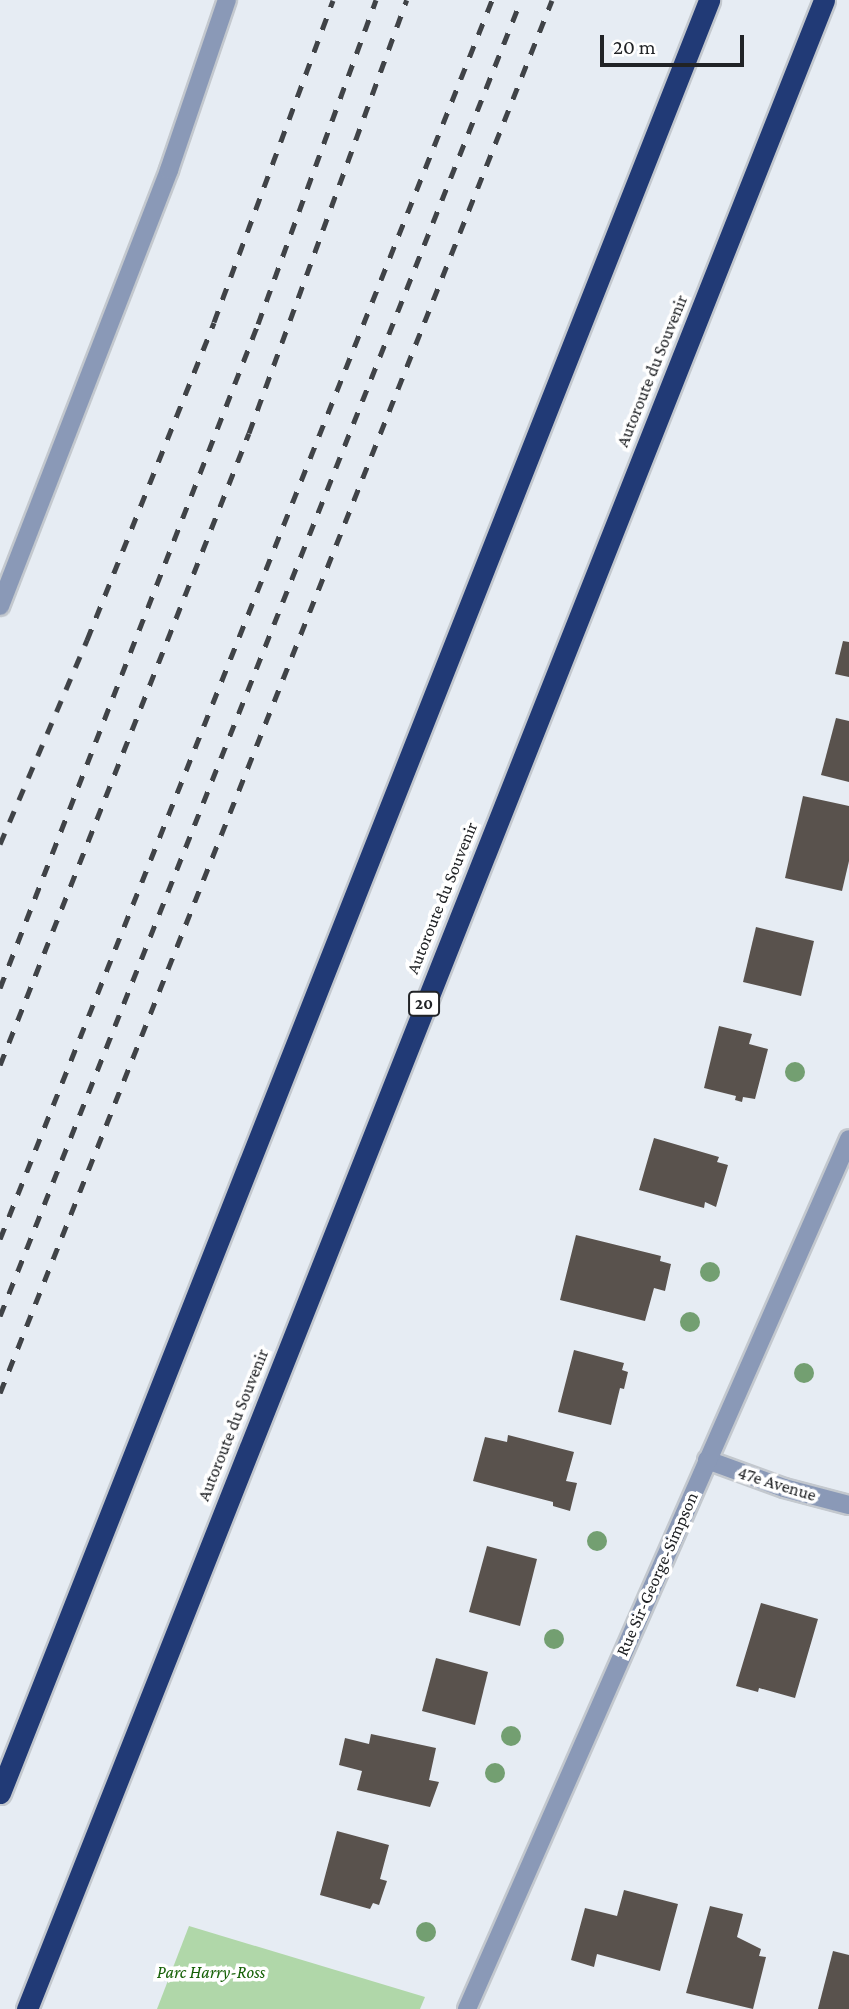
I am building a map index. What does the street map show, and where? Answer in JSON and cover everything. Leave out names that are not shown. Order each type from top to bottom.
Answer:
[{"type":"highway","points":[[0,1793],[709,0]]},
{"type":"highway","name":"Autoroute du Souvenir","points":[[27,2009],[824,0]]},
{"type":"street","points":[[0,606],[159,195],[227,0]]},
{"type":"street","name":"Rue Sir-George-Simpson","points":[[467,2009],[849,1139]]},
{"type":"street","name":"47e Avenue","points":[[707,1460],[759,1480],[849,1505]]},
{"type":"green space","name":"Parc Harry-Ross","points":[[189,1926],[425,1997],[420,2009],[157,2009]]},
{"type":"building","points":[[843,641],[849,642],[849,677],[835,674]]},
{"type":"building","points":[[836,718],[849,721],[849,782],[821,775]]},
{"type":"building","points":[[803,796],[849,806],[849,861],[842,891],[785,878]]},
{"type":"building","points":[[756,927],[814,941],[801,996],[743,982]]},
{"type":"building","points":[[719,1026],[752,1034],[749,1044],[768,1049],[755,1099],[743,1097],[742,1102],[735,1100],[736,1096],[704,1088]]},
{"type":"building","points":[[654,1138],[719,1157],[717,1162],[728,1165],[716,1207],[705,1202],[704,1208],[639,1190]]},
{"type":"building","points":[[576,1235],[661,1256],[660,1261],[671,1264],[665,1291],[654,1288],[645,1321],[560,1300]]},
{"type":"building","points":[[574,1350],[624,1363],[622,1370],[628,1372],[624,1389],[620,1388],[611,1425],[558,1412]]},
{"type":"building","points":[[508,1435],[574,1452],[566,1481],[577,1483],[570,1511],[553,1506],[553,1502],[473,1481],[485,1437],[507,1442]]},
{"type":"building","points":[[487,1546],[537,1559],[520,1626],[469,1612]]},
{"type":"building","points":[[761,1603],[818,1619],[795,1698],[759,1688],[758,1692],[736,1686]]},
{"type":"building","points":[[436,1658],[488,1672],[475,1725],[422,1711]]},
{"type":"building","points":[[371,1734],[436,1748],[429,1780],[439,1782],[430,1807],[357,1790],[362,1771],[339,1765],[345,1738],[369,1744]]},
{"type":"building","points":[[337,1831],[389,1845],[380,1879],[387,1881],[379,1905],[373,1903],[370,1909],[320,1895]]},
{"type":"building","points":[[624,1890],[678,1904],[660,1971],[597,1954],[594,1967],[571,1960],[585,1908],[617,1916]]},
{"type":"building","points":[[710,1906],[743,1914],[737,1937],[761,1949],[759,1956],[766,1957],[753,2009],[686,1993]]},
{"type":"building","points":[[833,1951],[849,1955],[849,2009],[818,2009]]},
{"type":"railway","points":[[0,844],[87,640],[214,322],[333,0]]},
{"type":"railway","points":[[0,988],[258,324],[376,0]]},
{"type":"railway","points":[[0,1065],[249,433],[407,0]]},
{"type":"railway","points":[[0,1239],[492,0]]},
{"type":"railway","points":[[0,1316],[521,0]]},
{"type":"railway","points":[[0,1393],[552,0]]}]
